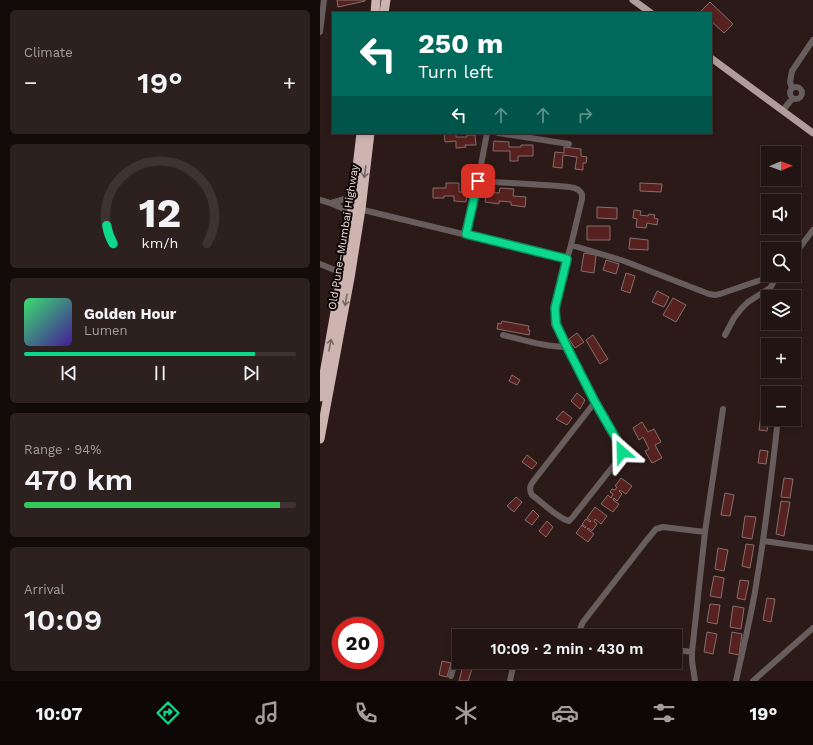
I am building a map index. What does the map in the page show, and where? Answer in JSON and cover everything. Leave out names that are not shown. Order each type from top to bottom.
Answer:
[{"type":"highway","points":[[375,12],[376,0]]},
{"type":"highway","points":[[384,12],[386,0]]},
{"type":"highway","name":"Old Pune–Mumbai Highway","points":[[320,439],[350,278],[355,191],[361,134]]},
{"type":"highway","name":"Old Pune–Mumbai Highway","points":[[320,397],[342,273],[370,134]]},
{"type":"main road","points":[[633,0],[650,12]]},
{"type":"main road","points":[[712,59],[813,133]]},
{"type":"street","points":[[320,32],[324,0]]},
{"type":"street","points":[[792,99],[790,91],[792,88],[790,82],[792,71],[813,40]]},
{"type":"street","points":[[792,88],[800,88],[802,92],[802,96],[799,99],[792,99]]},
{"type":"street","points":[[783,110],[792,99]]},
{"type":"street","points":[[466,234],[487,134]]},
{"type":"street","points":[[504,134],[569,144]]},
{"type":"street","points":[[478,181],[572,187],[577,188],[582,194],[557,300],[555,314],[556,324],[566,347],[621,447],[622,452],[621,456],[572,518],[568,521],[556,514],[532,495],[530,488],[535,478],[595,402]]},
{"type":"street","points":[[331,203],[348,198],[355,191]]},
{"type":"street","points":[[320,200],[346,210],[466,234],[567,259]]},
{"type":"street","points":[[801,246],[813,230]]},
{"type":"street","points":[[571,245],[624,261],[714,295],[761,280]]},
{"type":"street","points":[[320,264],[342,273]]},
{"type":"street","points":[[726,335],[734,318],[741,309],[748,302],[770,288],[774,282]]},
{"type":"street","points":[[503,335],[545,345],[566,347]]},
{"type":"street","points":[[695,681],[692,652],[705,532],[723,409]]},
{"type":"street","points":[[736,681],[744,651],[764,541],[777,426]]},
{"type":"street","points":[[580,629],[583,622],[656,529],[663,527],[705,532]]},
{"type":"street","points":[[764,541],[813,548]]},
{"type":"street","points":[[753,681],[813,628]]},
{"type":"street","points":[[682,651],[692,652]]},
{"type":"street","points":[[451,676],[453,669]]},
{"type":"street","points":[[510,681],[513,669]]},
{"type":"street","points":[[761,674],[761,681]]},
{"type":"building","points":[[337,0],[365,0],[365,1],[338,7]]},
{"type":"building","points":[[710,2],[733,24],[724,33],[712,22],[712,12],[701,11]]},
{"type":"building","points":[[444,134],[456,134],[456,137],[475,135],[476,145],[465,145],[466,147],[456,148],[456,141],[445,142]]},
{"type":"building","points":[[494,141],[509,142],[509,147],[533,145],[533,156],[518,156],[518,161],[510,161],[510,151],[493,151]]},
{"type":"building","points":[[564,147],[581,149],[581,156],[587,157],[586,163],[583,163],[583,170],[575,169],[577,157],[563,155],[562,168],[553,167],[555,152],[564,153]]},
{"type":"building","points":[[446,183],[459,183],[459,192],[467,192],[466,202],[454,201],[454,196],[433,198],[433,188],[446,188]]},
{"type":"building","points":[[640,183],[662,184],[661,192],[640,191]]},
{"type":"building","points":[[500,188],[514,189],[513,196],[526,197],[525,207],[511,205],[511,202],[499,201],[499,204],[485,202],[486,192],[499,193]]},
{"type":"building","points":[[597,207],[617,208],[617,219],[597,218]]},
{"type":"building","points":[[634,210],[641,211],[640,215],[655,215],[654,218],[658,219],[657,225],[647,223],[646,228],[636,227],[637,219],[633,218]]},
{"type":"building","points":[[587,226],[610,226],[610,240],[587,240]]},
{"type":"building","points":[[630,238],[648,240],[648,250],[629,249]]},
{"type":"building","points":[[584,253],[596,255],[594,273],[581,271]]},
{"type":"building","points":[[606,260],[619,264],[616,274],[603,270]]},
{"type":"building","points":[[626,273],[635,276],[630,293],[621,290]]},
{"type":"building","points":[[657,291],[669,297],[664,307],[652,302]]},
{"type":"building","points":[[673,298],[686,305],[676,322],[663,315]]},
{"type":"building","points":[[502,321],[529,326],[529,335],[497,329],[498,323],[501,324]]},
{"type":"building","points":[[577,333],[584,342],[575,348],[569,339]]},
{"type":"building","points":[[593,335],[608,359],[600,364],[586,340]]},
{"type":"building","points":[[512,375],[520,380],[517,385],[509,381]]},
{"type":"building","points":[[577,393],[585,400],[580,409],[571,401]]},
{"type":"building","points":[[563,411],[572,418],[567,425],[556,419]]},
{"type":"building","points":[[761,415],[761,426],[768,426],[767,431],[759,430]]},
{"type":"building","points":[[642,422],[648,432],[654,429],[661,442],[655,445],[662,458],[652,463],[645,451],[649,449],[643,437],[639,440],[633,428]]},
{"type":"building","points":[[760,450],[768,451],[766,464],[758,463]]},
{"type":"building","points":[[527,455],[537,463],[532,469],[522,462]]},
{"type":"building","points":[[621,478],[632,486],[626,494],[620,490],[619,491],[622,494],[617,501],[614,498],[613,500],[619,504],[613,512],[601,504],[608,495],[611,498],[613,494],[610,492],[612,489],[615,490],[617,487],[615,486]]},
{"type":"building","points":[[784,478],[793,479],[790,498],[781,497]]},
{"type":"building","points":[[725,493],[734,495],[730,516],[721,515]]},
{"type":"building","points":[[516,497],[522,502],[514,512],[507,506]]},
{"type":"building","points":[[781,501],[790,502],[784,536],[776,534]]},
{"type":"building","points":[[595,507],[607,516],[601,524],[595,519],[594,521],[597,524],[592,531],[588,528],[587,529],[594,534],[588,542],[576,533],[582,525],[585,528],[586,527],[582,524],[586,519],[590,522],[591,521],[587,518]]},
{"type":"building","points":[[533,510],[539,516],[532,525],[525,520]]},
{"type":"building","points":[[745,516],[756,517],[752,539],[742,537]]},
{"type":"building","points":[[547,521],[553,527],[546,537],[539,531]]},
{"type":"building","points":[[746,544],[754,545],[750,568],[742,566]]},
{"type":"building","points":[[718,548],[728,550],[724,571],[715,569]]},
{"type":"building","points":[[714,576],[724,578],[721,598],[710,596]]},
{"type":"building","points":[[740,580],[749,581],[745,600],[737,598]]},
{"type":"building","points":[[767,598],[775,599],[771,622],[763,620]]},
{"type":"building","points":[[710,604],[720,605],[717,624],[707,622]]},
{"type":"building","points":[[733,606],[744,608],[741,629],[730,627]]},
{"type":"building","points":[[707,632],[717,634],[713,654],[704,652]]},
{"type":"building","points":[[732,632],[742,634],[739,655],[729,653]]},
{"type":"building","points":[[442,661],[451,663],[447,677],[439,675]]},
{"type":"building","points":[[462,669],[472,669],[468,681],[459,681]]},
{"type":"route","points":[[478,181],[466,234],[567,259],[555,308],[556,324],[595,402],[621,447],[622,452]]}]
